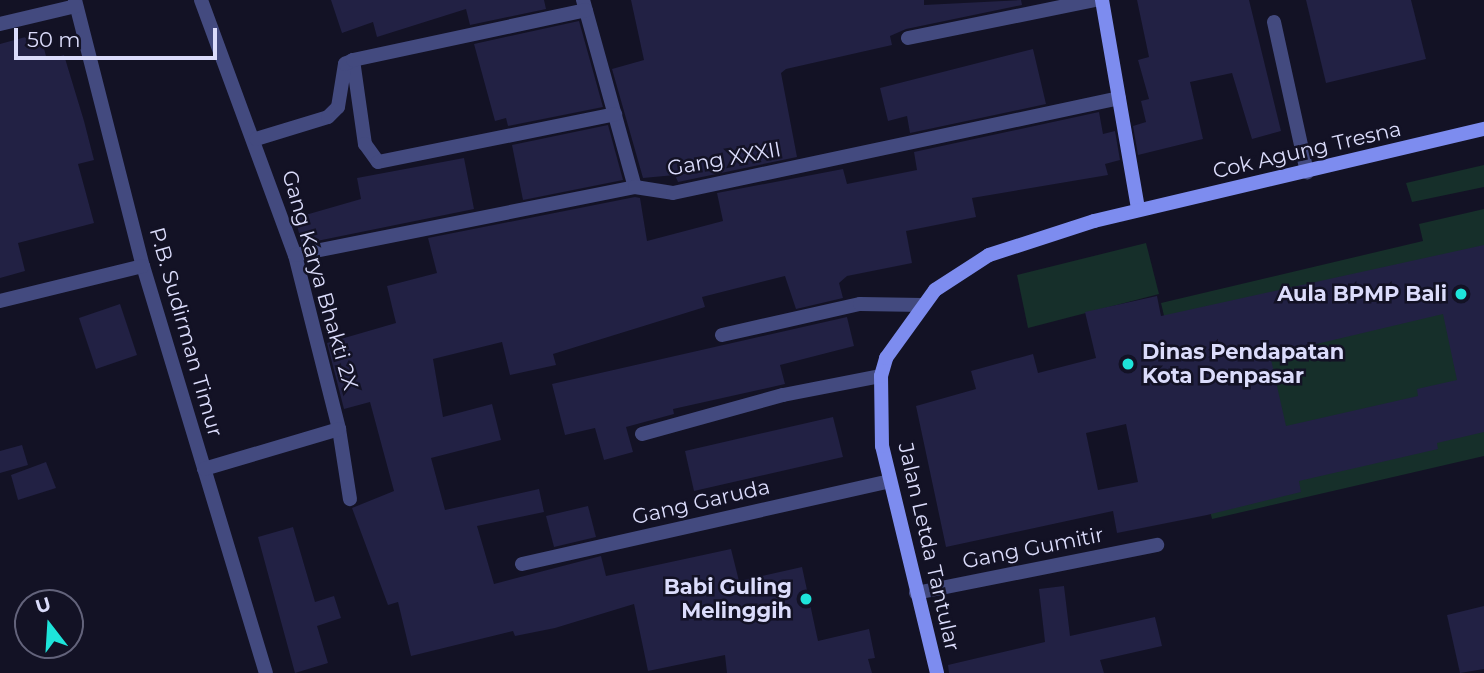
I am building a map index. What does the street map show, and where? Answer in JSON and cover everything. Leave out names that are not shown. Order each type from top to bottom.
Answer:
[{"type":"main road","points":[[1102,0],[1138,209]]},
{"type":"main road","name":"Cok Agung Tresna","points":[[1138,209],[1307,173],[1484,129]]},
{"type":"main road","name":"Jalan Letda Tantular","points":[[937,673],[882,446],[881,376],[886,358],[923,305],[956,273],[989,255],[1138,209]]},
{"type":"street","name":"Gang Karya Bhakti 2X","points":[[201,0],[209,32],[256,139],[295,255],[339,429],[350,499]]},
{"type":"street","points":[[908,38],[1094,0]]},
{"type":"street","points":[[0,24],[76,3]]},
{"type":"street","name":"P.B. Sudirman Timur","points":[[76,3],[143,266],[266,673]]},
{"type":"street","points":[[256,139],[328,117],[338,107],[345,64],[353,60],[584,5],[635,187]]},
{"type":"street","points":[[1274,22],[1307,173]]},
{"type":"street","points":[[353,60],[365,144],[378,162],[615,114]]},
{"type":"street","name":"Gang XXXII","points":[[295,255],[635,187],[673,193],[1119,98]]},
{"type":"street","points":[[0,301],[143,266]]},
{"type":"street","points":[[722,335],[860,304],[923,305]]},
{"type":"street","points":[[642,433],[783,395],[881,376]]},
{"type":"street","points":[[204,468],[339,429]]},
{"type":"street","name":"Gang Garuda","points":[[522,564],[890,481]]},
{"type":"street","name":"Gang Gumitir","points":[[916,593],[1157,545]]},
{"type":"green space","points":[[1484,165],[1484,187],[1412,202],[1406,183]]},
{"type":"green space","points":[[1484,209],[1484,456],[1212,519],[1161,303],[1423,241],[1419,224]]},
{"type":"green space","points":[[1146,243],[1159,294],[1028,328],[1017,275]]},
{"type":"building","points":[[331,0],[544,0],[546,9],[470,25],[466,9],[377,37],[373,22],[342,33]]},
{"type":"building","points":[[631,0],[924,0],[924,5],[1021,0],[1022,5],[906,29],[890,36],[892,45],[786,69],[781,73],[797,157],[678,182],[675,175],[643,178],[612,69],[644,60]]},
{"type":"building","points":[[1137,0],[1249,0],[1281,131],[1252,139],[1232,73],[1190,82],[1203,139],[1138,155],[1133,126],[1146,122],[1141,101],[1149,99],[1138,60],[1149,57]]},
{"type":"building","points":[[1306,0],[1411,0],[1426,59],[1326,83]]},
{"type":"building","points":[[579,21],[603,107],[508,126],[506,118],[495,121],[474,44]]},
{"type":"building","points":[[40,33],[47,60],[64,55],[84,121],[94,160],[78,164],[94,223],[18,243],[25,271],[0,278],[0,44]]},
{"type":"building","points":[[1033,49],[1046,104],[910,133],[907,116],[888,121],[880,88]]},
{"type":"building","points":[[1099,112],[1103,134],[1115,131],[1120,160],[1105,164],[1108,175],[972,198],[976,217],[906,231],[912,263],[847,276],[839,283],[843,298],[796,309],[785,276],[702,297],[705,307],[553,354],[556,365],[510,375],[502,342],[433,359],[443,417],[492,404],[501,440],[431,458],[445,510],[539,489],[544,512],[477,526],[494,584],[601,556],[606,576],[731,549],[739,581],[802,567],[818,641],[869,629],[875,658],[868,659],[872,673],[727,673],[725,655],[648,671],[634,604],[555,628],[515,636],[513,631],[411,656],[398,602],[388,605],[352,508],[394,491],[370,402],[344,409],[327,343],[396,323],[387,286],[437,273],[428,238],[635,197],[640,198],[647,241],[723,221],[717,193],[843,169],[847,184],[917,170],[914,152]]},
{"type":"building","points":[[608,125],[623,180],[523,200],[512,145]]},
{"type":"building","points":[[464,158],[474,209],[302,244],[295,218],[361,199],[357,178]]},
{"type":"building","points":[[1484,245],[1484,432],[1437,443],[1438,449],[1299,481],[1301,492],[1207,515],[1117,533],[1113,511],[946,547],[916,406],[976,389],[971,371],[1033,354],[1038,373],[1096,358],[1085,312],[1157,296],[1161,316]],"holes":[[[1443,314],[1457,380],[1417,389],[1418,396],[1286,426],[1270,355]],[[1126,424],[1138,482],[1098,490],[1086,433]]]},
{"type":"building","points":[[120,304],[137,355],[96,369],[79,318]]},
{"type":"building","points":[[847,317],[854,346],[780,365],[785,384],[673,409],[674,414],[626,427],[633,452],[604,460],[595,428],[565,435],[552,384]]},
{"type":"building","points":[[833,417],[843,457],[694,491],[685,451]]},
{"type":"building","points":[[22,445],[28,465],[0,473],[0,451]]},
{"type":"building","points":[[46,462],[56,488],[18,500],[11,475]]},
{"type":"building","points":[[588,506],[596,537],[554,547],[546,516]]},
{"type":"building","points":[[293,527],[315,602],[334,596],[341,618],[317,626],[328,663],[295,673],[258,537]]},
{"type":"building","points":[[1064,586],[1070,636],[1155,617],[1162,646],[1100,660],[1104,673],[949,673],[948,665],[1045,642],[1039,589]]},
{"type":"building","points":[[1484,606],[1484,669],[1460,673],[1447,615]]},
{"type":"place","name":"Aula BPMP Bali","points":[[1461,294]]},
{"type":"place","name":"Dinas Pendapatan Kota Denpasar","points":[[1128,364]]},
{"type":"place","name":"Babi Guling Melinggih","points":[[806,599]]}]
